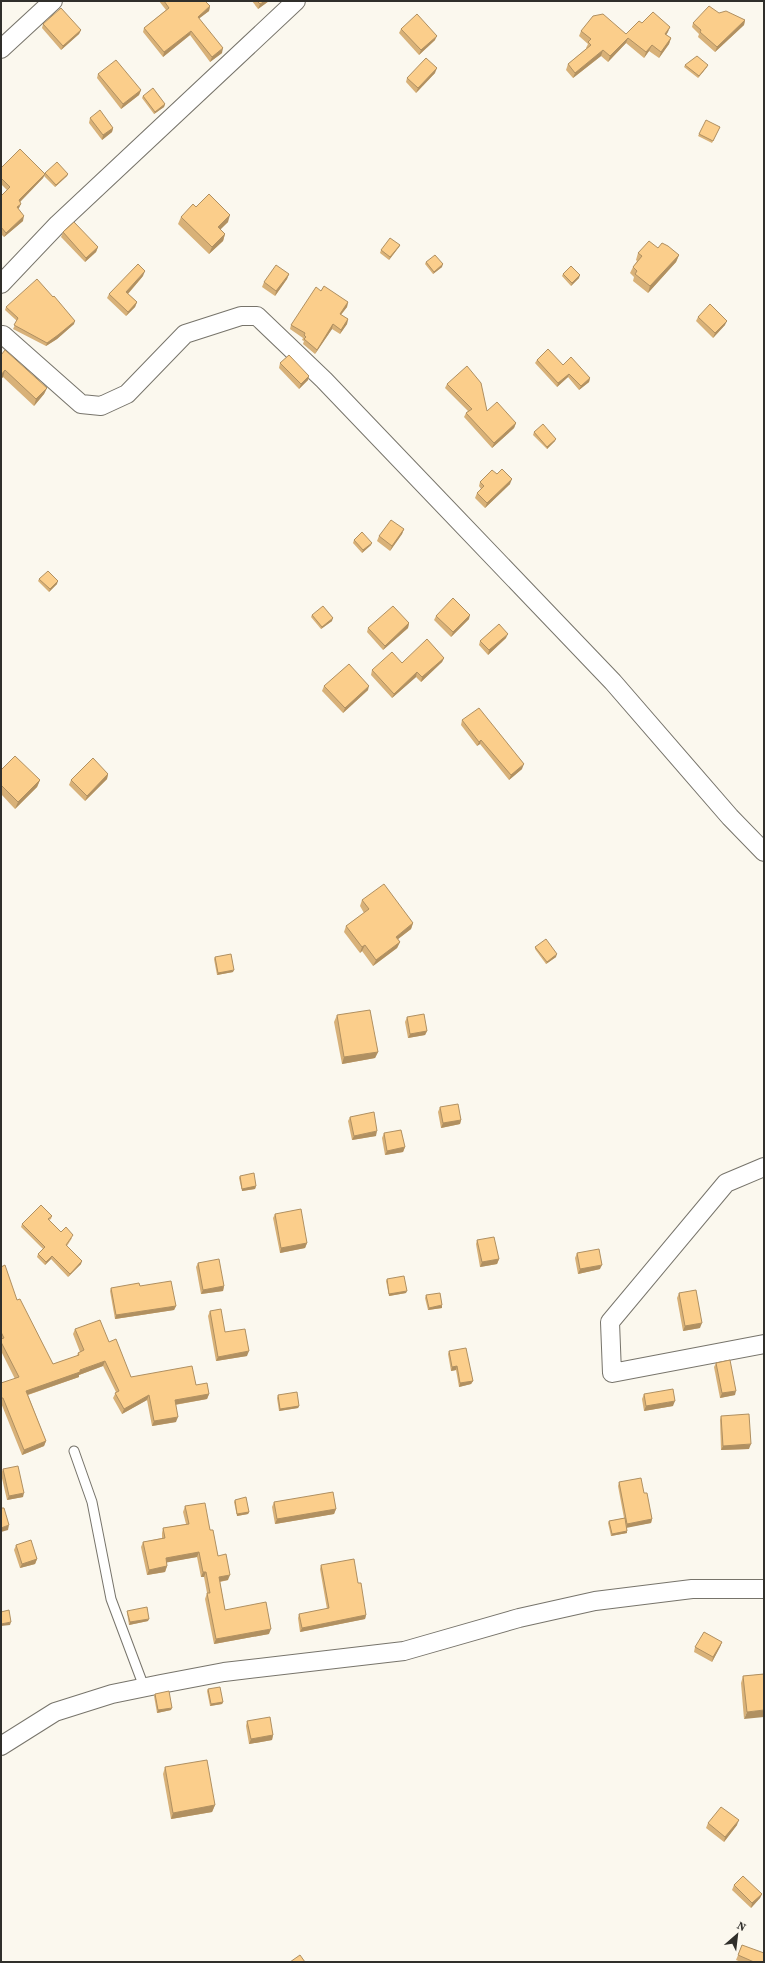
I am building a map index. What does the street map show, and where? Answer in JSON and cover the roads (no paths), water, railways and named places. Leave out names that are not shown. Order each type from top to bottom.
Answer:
[{"type":"street","points":[[1,49],[53,1]]},
{"type":"street","points":[[1,284],[58,224],[296,1]]},
{"type":"street","points":[[2,335],[81,404],[102,406],[127,394],[185,334],[241,316],[257,316],[324,380],[613,682],[730,817],[764,852]]},
{"type":"street","points":[[764,1167],[726,1183],[610,1322],[612,1373],[764,1344]]},
{"type":"street","points":[[1,1746],[55,1712],[112,1694],[144,1687],[224,1672],[404,1651],[519,1618],[595,1601],[692,1589],[764,1589]]},
{"type":"lane","points":[[74,1451],[92,1502],[112,1599],[144,1687]]}]
